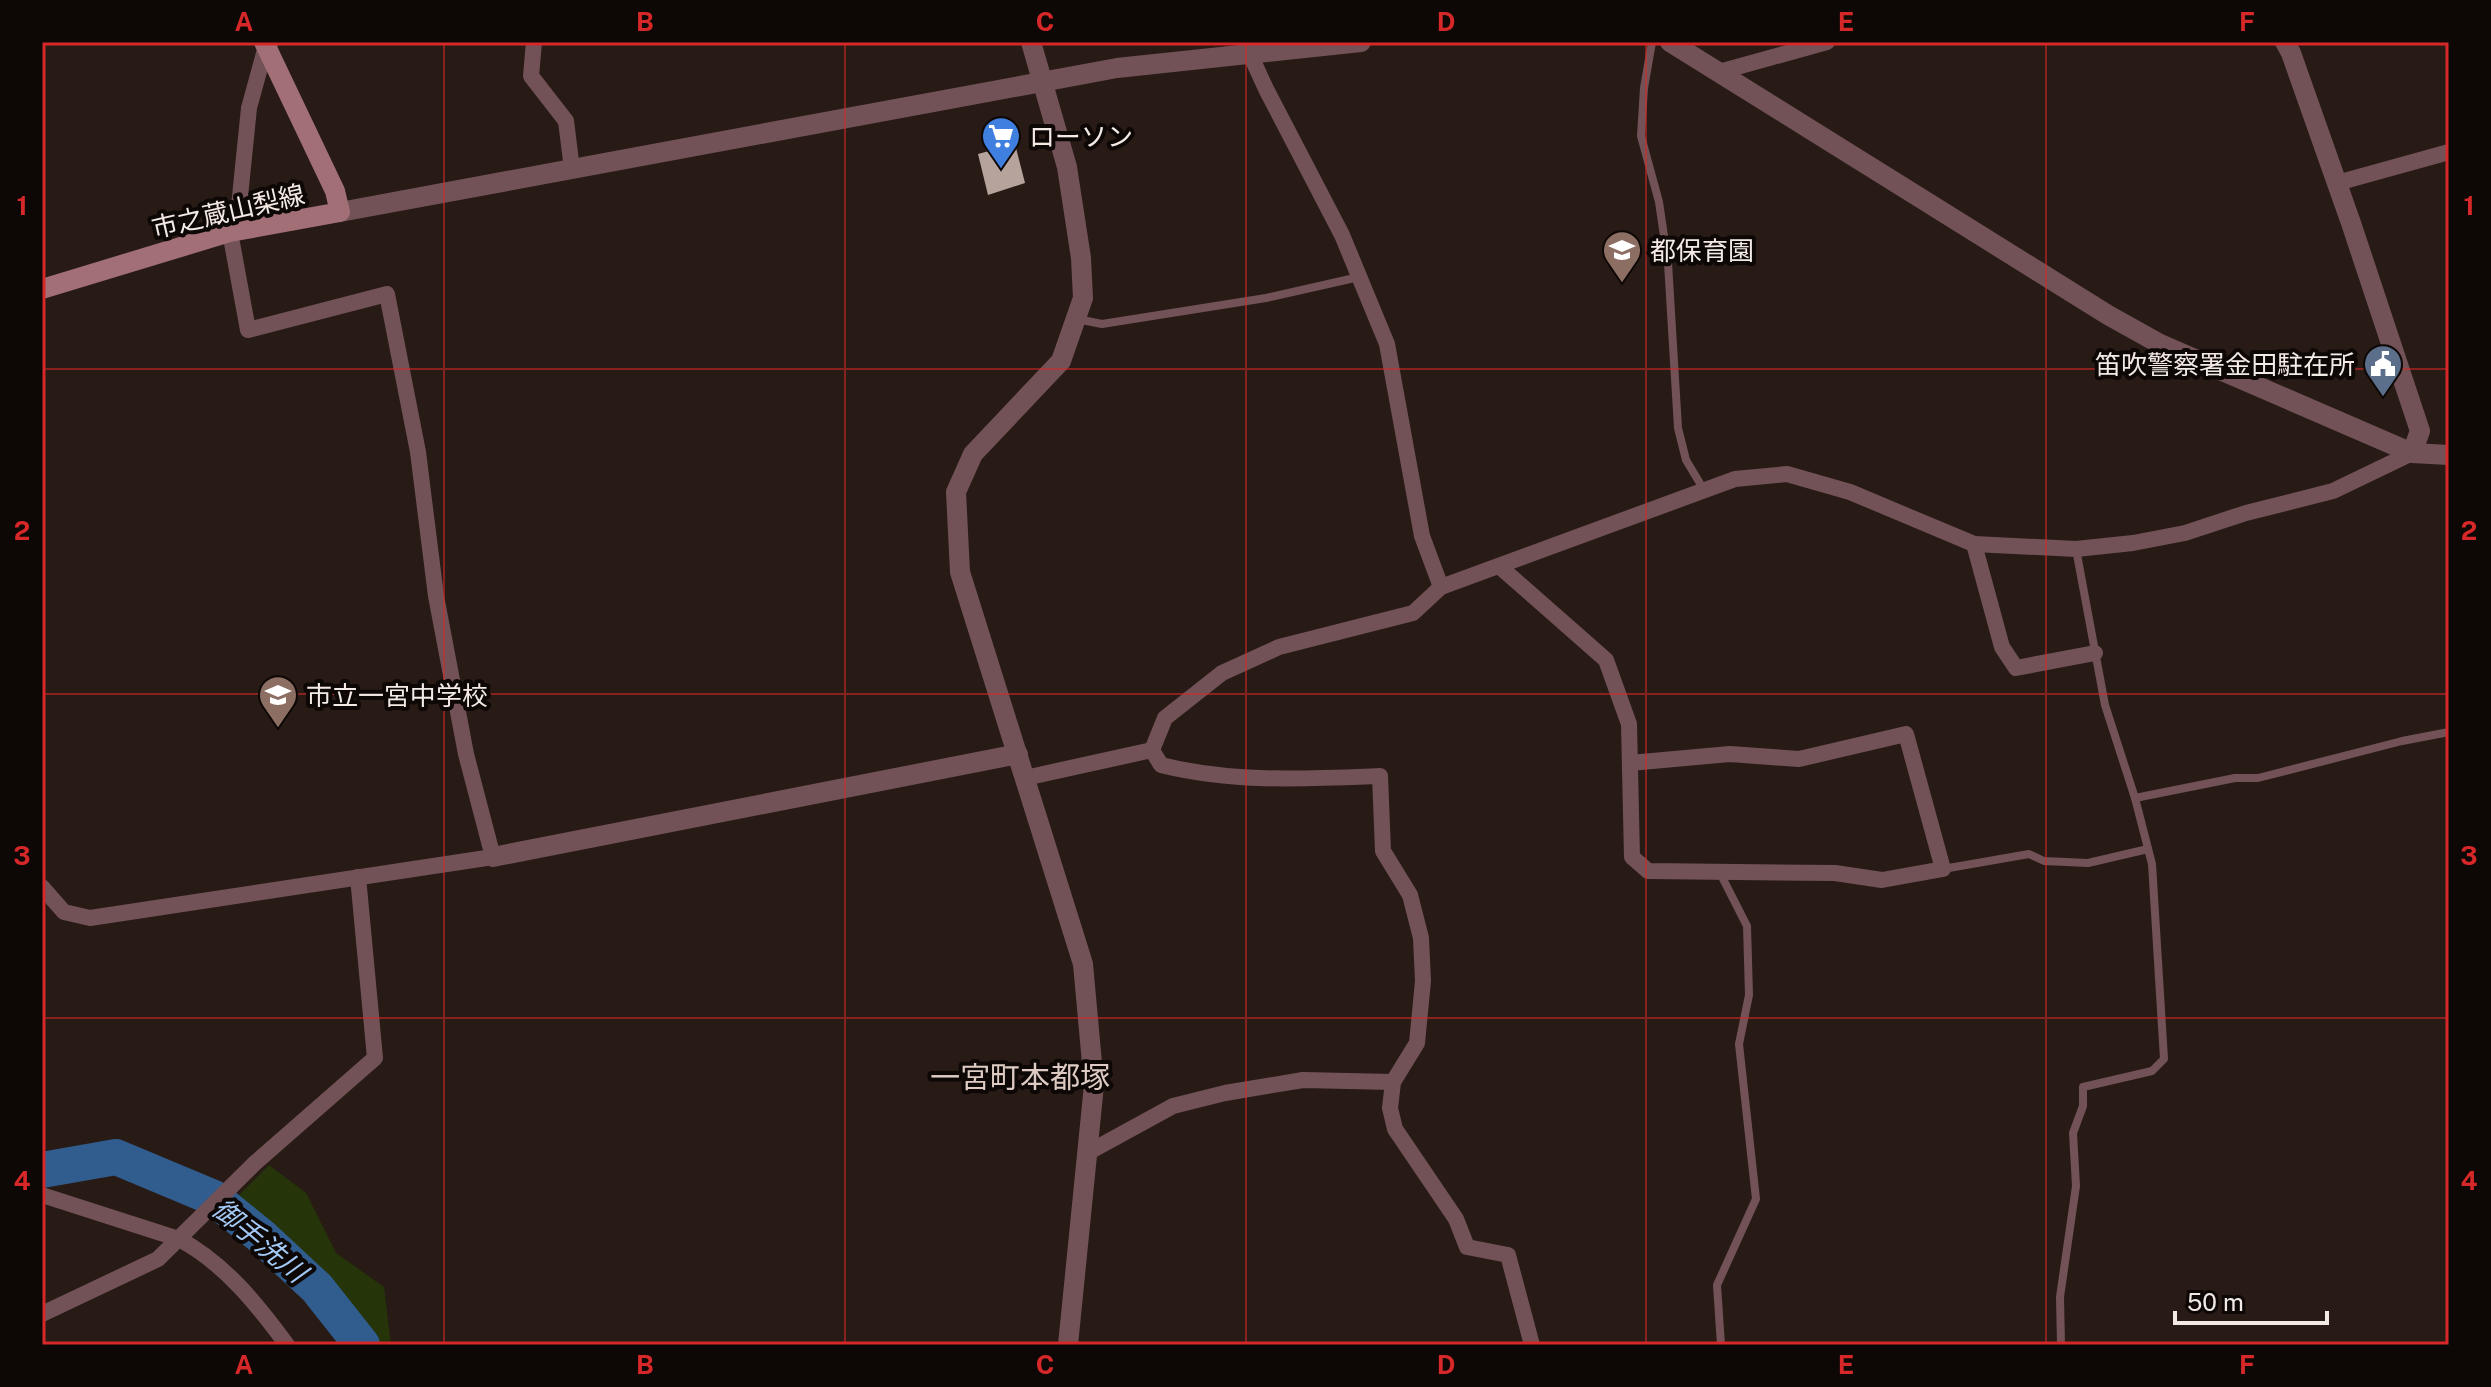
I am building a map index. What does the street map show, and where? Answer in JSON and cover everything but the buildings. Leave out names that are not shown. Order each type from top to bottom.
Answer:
[{"type":"main road","name":"市之蔵山梨線","points":[[42,289],[230,232],[340,212],[335,191],[268,43]]},
{"type":"street","points":[[534,42],[531,76],[566,121],[572,169]]},
{"type":"street","points":[[1031,42],[1067,167],[1081,258],[1083,298],[1061,361],[973,454],[956,492],[960,572],[1083,964],[1094,1085],[1068,1345]]},
{"type":"street","points":[[340,212],[1117,68],[1250,54],[1290,46],[1361,42]]},
{"type":"street","points":[[1670,42],[2160,344],[2412,453],[2449,455]]},
{"type":"street","points":[[1719,72],[1827,42]]},
{"type":"street","points":[[1152,750],[1165,718],[1222,673],[1279,647],[1413,613],[1441,587],[1735,479],[1787,474],[1850,492],[1974,544],[2076,549],[2185,533],[2246,513],[2333,491],[2412,453],[2420,431],[2337,183],[2285,42]]},
{"type":"street","points":[[268,43],[249,108],[238,216],[230,232],[248,330],[387,294],[418,452],[436,596],[466,754],[493,857]]},
{"type":"street","points":[[1250,54],[1342,235],[1387,344],[1422,536],[1441,587]]},
{"type":"street","points":[[2337,183],[2449,152]]},
{"type":"street","points":[[1974,544],[2002,647],[2016,668],[2095,653]]},
{"type":"street","points":[[1499,566],[1606,660],[1629,724],[1632,857],[1648,871],[1835,873],[1882,880],[1943,869],[1906,734],[1799,759],[1730,754],[1630,763]]},
{"type":"street","points":[[1025,778],[1152,750]]},
{"type":"street","points":[[1152,750],[1161,765],[1185,771],[1276,780],[1380,776],[1383,851],[1410,895],[1421,938],[1423,981],[1417,1043],[1393,1082],[1390,1108],[1395,1129],[1456,1219],[1467,1247],[1508,1255],[1532,1345]]},
{"type":"street","points":[[42,887],[64,912],[90,918],[493,857],[1018,754]]},
{"type":"street","points":[[42,1314],[158,1259],[255,1163],[375,1058],[358,877]]},
{"type":"street","points":[[1089,1152],[1173,1106],[1225,1093],[1303,1080],[1393,1082]]},
{"type":"street","points":[[42,1195],[179,1239],[192,1246],[242,1287],[287,1345]]},
{"type":"lane","points":[[1652,42],[1644,88],[1641,136],[1659,202],[1668,263],[1678,428],[1686,460],[1704,490]]},
{"type":"lane","points":[[1077,319],[1102,324],[1266,298],[1360,277]]},
{"type":"lane","points":[[2061,1345],[2060,1297],[2076,1186],[2073,1133],[2083,1106],[2083,1087],[2152,1071],[2164,1059],[2152,864],[2135,798],[2105,705],[2076,549]]},
{"type":"lane","points":[[2135,798],[2235,778],[2258,778],[2449,732]]},
{"type":"lane","points":[[1943,869],[2029,854],[2044,861],[2088,863],[2148,849]]},
{"type":"lane","points":[[1720,872],[1747,926],[1749,995],[1739,1044],[1756,1199],[1717,1285],[1721,1345]]},
{"type":"green space","points":[[269,1165],[306,1193],[336,1253],[384,1287],[391,1345],[374,1345],[330,1289],[249,1213],[238,1196]]},
{"type":"waterway","name":"御手洗川","points":[[42,1170],[116,1157],[214,1198],[317,1288],[362,1345]]},
{"type":"place","name":"ローソン","points":[[1001,170]]},
{"type":"place","name":"都保育園","points":[[1622,284]]},
{"type":"place","name":"笛吹警察署金田駐在所","points":[[2383,398]]},
{"type":"place","name":"市立一宮中学校","points":[[278,729]]},
{"type":"district","name":"一宮町本都塚","points":[[1020,1077]]}]
